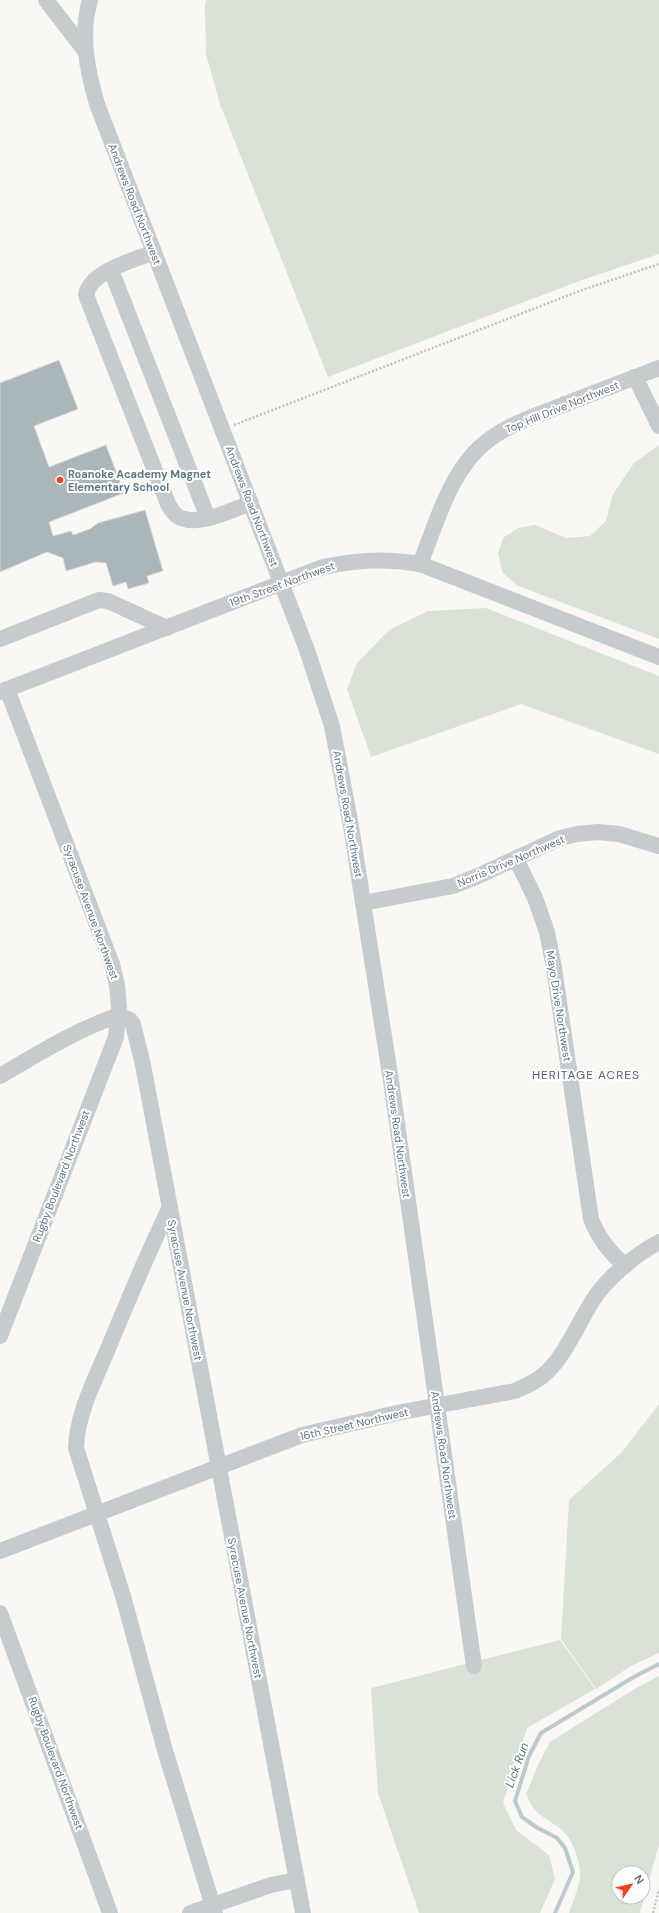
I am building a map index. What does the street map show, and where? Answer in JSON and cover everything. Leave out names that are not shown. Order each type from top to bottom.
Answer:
[{"type":"street","points":[[46,0],[86,52]]},
{"type":"street","name":"Andrews Road Northwest","points":[[90,0],[85,32],[86,52],[89,77],[97,104],[307,650],[332,726],[351,826],[391,1081],[474,1666]]},
{"type":"street","points":[[154,252],[111,270],[94,279],[87,289],[86,295],[168,504],[173,512],[180,518],[202,520],[251,503]]},
{"type":"street","points":[[111,270],[208,518]]},
{"type":"street","name":"Top Hill Drive Northwest","points":[[420,564],[446,498],[459,474],[474,453],[486,442],[524,420],[659,368]]},
{"type":"street","points":[[635,377],[659,426]]},
{"type":"street","name":"19th Street Northwest","points":[[4,690],[323,567],[349,561],[375,559],[398,560],[420,564],[659,657]]},
{"type":"street","points":[[0,639],[99,600],[108,601],[167,628]]},
{"type":"street","name":"Syracuse Avenue Northwest","points":[[4,690],[112,964],[117,985],[119,1015],[130,1020],[133,1024],[170,1207],[303,1913]]},
{"type":"street","name":"Norris Drive Northwest","points":[[363,903],[453,886],[560,838],[577,834],[598,832],[620,834],[659,846]]},
{"type":"street","name":"Mayo Drive Northwest","points":[[516,859],[536,898],[547,932],[554,968],[591,1219],[596,1233],[604,1246],[625,1266]]},
{"type":"street","points":[[0,1076],[78,1032],[119,1015]]},
{"type":"street","name":"Rugby Boulevard Northwest","points":[[0,1336],[92,1094],[111,1052],[116,1037],[119,1015]]},
{"type":"street","points":[[170,1207],[154,1239],[89,1394],[77,1434],[78,1456],[123,1596],[164,1747],[213,1909]]},
{"type":"street","name":"16th Street Northwest","points":[[0,1551],[302,1435],[397,1414],[515,1391],[530,1384],[546,1373],[557,1361],[594,1299],[625,1266],[659,1242]]},
{"type":"street","name":"Rugby Boulevard Northwest","points":[[0,1613],[110,1913]]},
{"type":"street","points":[[190,1913],[213,1909],[271,1885],[296,1880]]},
{"type":"path","points":[[223,430],[582,290],[659,264]]},
{"type":"path","points":[[653,1913],[659,1889]]},
{"type":"shaded area","points":[[206,0],[659,0],[659,254],[579,281],[328,377],[220,104],[206,54]]},
{"type":"shaded area","points":[[659,445],[659,639],[518,586],[502,572],[498,553],[503,538],[518,528],[535,525],[566,538],[590,536],[606,521],[613,494],[634,463]]},
{"type":"shaded area","points":[[486,608],[659,676],[659,754],[521,704],[371,757],[347,689],[357,663],[389,630],[428,611]]},
{"type":"shaded area","points":[[659,1404],[659,1653],[631,1666],[596,1689],[561,1639],[569,1500],[622,1452]]},
{"type":"shaded area","points":[[560,1640],[595,1689],[527,1728],[503,1803],[516,1830],[549,1855],[555,1879],[540,1913],[419,1913],[378,1793],[371,1688]]},
{"type":"shaded area","points":[[659,1676],[659,1844],[651,1873],[651,1865],[611,1865],[611,1905],[642,1905],[640,1913],[569,1913],[580,1878],[576,1852],[566,1834],[537,1812],[529,1802],[526,1794],[550,1742],[636,1688]]},
{"type":"building","name":"Roanoke Academy Magnet Elementary School","points":[[59,360],[78,409],[34,426],[49,467],[106,445],[124,493],[49,522],[53,536],[71,531],[73,535],[90,529],[98,523],[145,510],[163,571],[147,576],[149,583],[128,589],[126,582],[113,586],[106,563],[96,562],[66,571],[63,558],[47,552],[0,572],[0,383]]},
{"type":"waterway","name":"Lick Run","points":[[555,1913],[573,1872],[565,1848],[557,1838],[536,1827],[522,1817],[515,1801],[529,1756],[541,1733],[632,1678],[659,1664]]},
{"type":"place","name":"Roanoke Academy Magnet Elementary School","points":[[60,480]]},
{"type":"district","name":"HERITAGE ACRES","points":[[586,1075]]}]
